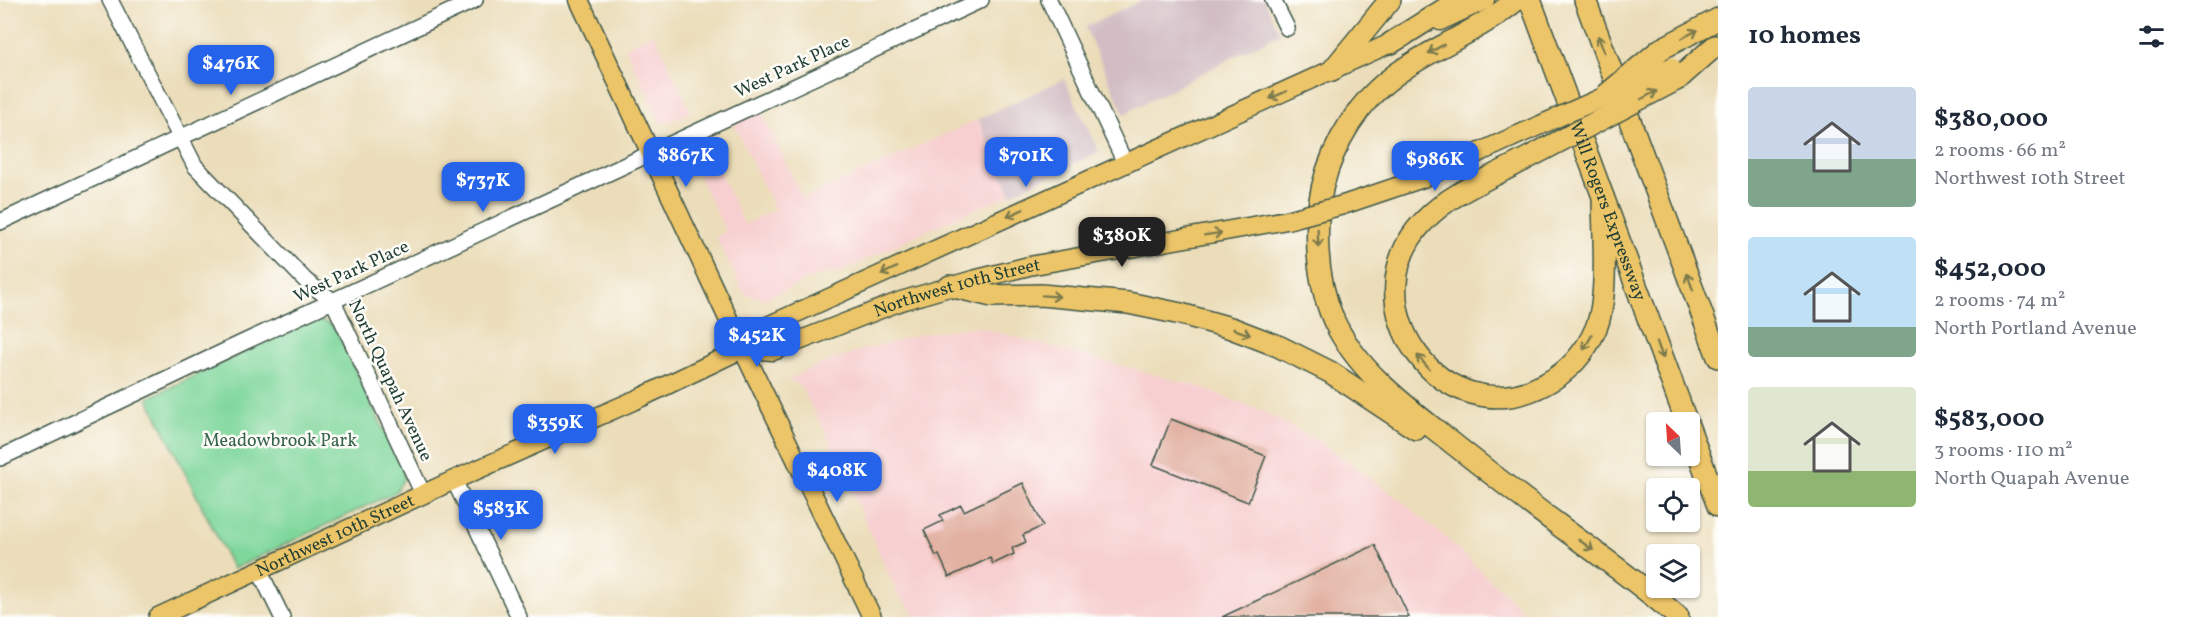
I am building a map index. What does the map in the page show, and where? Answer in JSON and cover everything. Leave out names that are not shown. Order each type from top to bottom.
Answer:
[{"type":"highway","points":[[1332,71],[1390,0]]},
{"type":"highway","points":[[1391,44],[1459,0]]},
{"type":"highway","points":[[1517,0],[1484,8],[1395,74],[1369,98],[1352,121],[1337,145],[1326,171],[1319,198],[1317,232],[1323,292],[1335,321],[1350,347],[1368,371],[1432,427],[1656,597],[1678,617]]},
{"type":"highway","name":"Will Rogers Expressway","points":[[1530,0],[1683,412]]},
{"type":"highway","points":[[1585,0],[1718,357]]},
{"type":"highway","points":[[1603,197],[1601,308],[1596,327],[1574,363],[1557,378],[1537,388],[1514,395],[1496,396],[1461,389],[1442,379],[1427,367],[1413,350],[1402,330],[1395,291],[1403,253],[1425,220],[1444,204],[1522,161],[1670,65],[1718,19]]},
{"type":"highway","points":[[1605,96],[1716,45]]},
{"type":"highway","points":[[950,286],[992,296],[1041,295],[1128,303],[1181,314],[1231,328],[1278,346],[1330,372],[1539,510]]},
{"type":"highway","points":[[1700,458],[1718,506]]},
{"type":"main road","points":[[579,0],[742,349],[872,617]]},
{"type":"main road","name":"Northwest 10th Street","points":[[158,617],[423,494],[642,397],[742,349],[761,329],[1391,44],[1484,8]]},
{"type":"main road","name":"Northwest 10th Street","points":[[742,349],[773,351],[877,309],[950,286],[1029,266],[1287,220],[1343,205],[1423,178],[1605,96]]},
{"type":"street","name":"North Quapah Avenue","points":[[110,0],[195,166],[306,281],[333,301],[423,494]]},
{"type":"street","points":[[0,222],[475,0]]},
{"type":"street","name":"West Park Place","points":[[0,458],[981,0]]},
{"type":"street","points":[[1049,0],[1125,163]]},
{"type":"street","points":[[1273,0],[1287,28]]},
{"type":"street","points":[[454,480],[519,617]]},
{"type":"street","points":[[259,570],[282,617]]},
{"type":"shaded area","points":[[1143,0],[1264,0],[1280,33],[1124,114],[1085,27]]},
{"type":"shaded area","points":[[654,33],[691,112],[669,122],[661,123],[625,47]]},
{"type":"shaded area","points":[[1064,79],[1099,152],[1011,194],[978,119]]},
{"type":"shaded area","points":[[761,110],[803,199],[978,119],[1011,194],[923,232],[839,273],[825,274],[807,280],[766,299],[744,294],[716,237],[726,232],[684,146],[703,137],[744,224],[775,210],[733,122]]},
{"type":"shaded area","points":[[979,327],[1197,386],[1264,412],[1322,443],[1398,498],[1444,536],[1530,617],[914,617],[914,612],[898,595],[825,431],[800,386],[788,379],[855,352],[922,334]]},
{"type":"green space","name":"Meadowbrook Park","points":[[312,320],[326,322],[336,330],[402,468],[404,478],[396,492],[233,569],[148,398]]},
{"type":"building","points":[[1171,419],[1266,456],[1248,502],[1153,465]]},
{"type":"building","points":[[1023,483],[1043,526],[1023,535],[1026,542],[1012,548],[1014,554],[993,564],[990,558],[949,577],[924,530],[943,521],[940,515],[961,505],[964,511]]},
{"type":"building","points":[[1375,545],[1409,617],[1222,617]]}]
